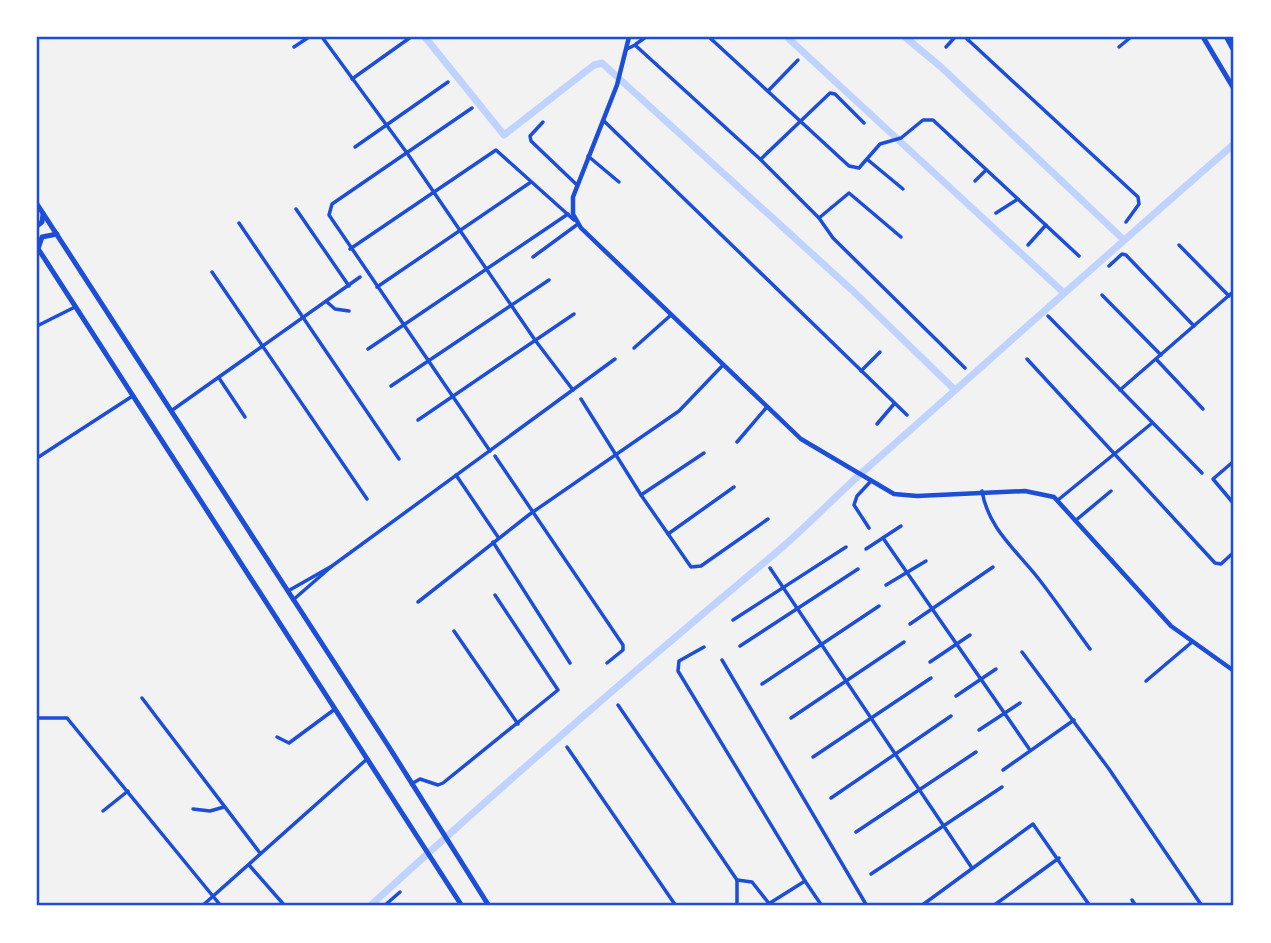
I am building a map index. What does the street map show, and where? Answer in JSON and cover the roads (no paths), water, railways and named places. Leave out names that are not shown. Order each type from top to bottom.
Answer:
[{"type":"highway","points":[[1227,37],[1234,50]]},
{"type":"main road","points":[[1203,37],[1234,88]]},
{"type":"main road","points":[[37,204],[412,783],[488,906]]},
{"type":"main road","points":[[37,226],[42,222],[43,214]]},
{"type":"main road","points":[[57,234],[43,237],[37,248],[462,906]]},
{"type":"street","points":[[294,47],[309,37]]},
{"type":"street","points":[[321,37],[407,153],[510,305],[573,390]]},
{"type":"street","points":[[352,79],[411,37]]},
{"type":"street","points":[[577,223],[572,206],[577,185],[617,85],[629,37]]},
{"type":"street","points":[[627,49],[646,37]]},
{"type":"street","points":[[709,37],[849,166],[859,168],[880,144],[898,139],[923,120],[933,120],[1079,256]]},
{"type":"street","points":[[946,47],[955,37]]},
{"type":"street","points":[[965,37],[1138,197],[1139,204],[1126,222]]},
{"type":"street","points":[[1119,47],[1131,37]]},
{"type":"street","points":[[635,45],[760,159],[819,218],[833,238],[965,368]]},
{"type":"street","points":[[768,91],[798,60]]},
{"type":"street","points":[[355,147],[448,82]]},
{"type":"street","points":[[760,159],[832,93],[864,122]]},
{"type":"street","points":[[472,108],[328,209],[329,215],[402,326],[490,451]]},
{"type":"street","points":[[604,121],[906,415]]},
{"type":"street","points":[[543,122],[530,136],[531,141],[577,185]]},
{"type":"street","points":[[351,249],[496,150],[568,214],[801,439],[852,470],[904,496],[982,491],[1045,493],[1058,500],[1156,612],[1192,642],[1234,671]]},
{"type":"street","points":[[588,156],[618,182]]},
{"type":"street","points":[[868,160],[903,189]]},
{"type":"street","points":[[975,181],[987,170]]},
{"type":"street","points":[[377,287],[532,181]]},
{"type":"street","points":[[819,218],[849,193],[901,237]]},
{"type":"street","points":[[996,213],[1019,199]]},
{"type":"street","points":[[296,209],[349,286]]},
{"type":"street","points":[[368,349],[568,214]]},
{"type":"street","points":[[239,223],[399,459]]},
{"type":"street","points":[[533,257],[577,223]]},
{"type":"street","points":[[1028,245],[1046,225]]},
{"type":"street","points":[[1179,245],[1229,296]]},
{"type":"street","points":[[1109,266],[1122,254],[1126,255],[1195,326]]},
{"type":"street","points":[[212,272],[367,499]]},
{"type":"street","points":[[171,411],[360,277]]},
{"type":"street","points":[[391,386],[549,280]]},
{"type":"street","points":[[1120,390],[1234,291]]},
{"type":"street","points":[[1102,295],[1161,355]]},
{"type":"street","points":[[327,302],[335,309],[349,311]]},
{"type":"street","points":[[37,326],[75,307]]},
{"type":"street","points":[[418,419],[574,314]]},
{"type":"street","points":[[634,348],[671,315]]},
{"type":"street","points":[[1048,316],[1202,473]]},
{"type":"street","points":[[861,371],[880,352]]},
{"type":"street","points":[[288,591],[332,566],[615,359]]},
{"type":"street","points":[[1027,359],[1215,563],[1221,564],[1234,552]]},
{"type":"street","points":[[1156,359],[1203,409]]},
{"type":"street","points":[[418,602],[533,512],[679,411],[723,365]]},
{"type":"street","points":[[219,378],[246,417]]},
{"type":"street","points":[[37,458],[131,397]]},
{"type":"street","points":[[581,398],[667,534],[695,568],[768,519]]},
{"type":"street","points":[[877,424],[895,404]]},
{"type":"street","points":[[737,442],[766,408]]},
{"type":"street","points":[[1058,500],[1152,423]]},
{"type":"street","points":[[641,495],[704,453]]},
{"type":"street","points":[[495,456],[623,645],[623,650],[607,663]]},
{"type":"street","points":[[1234,461],[1213,479],[1234,504]]},
{"type":"street","points":[[456,475],[499,537]]},
{"type":"street","points":[[869,528],[854,505],[857,496],[872,481]]},
{"type":"street","points":[[667,534],[734,488]]},
{"type":"street","points":[[982,491],[985,506],[1000,535],[1039,580],[1090,649]]},
{"type":"street","points":[[1075,521],[1111,491]]},
{"type":"street","points":[[866,549],[901,526]]},
{"type":"street","points":[[883,538],[930,610],[1030,750]]},
{"type":"street","points":[[493,542],[570,663]]},
{"type":"street","points":[[733,620],[846,547]]},
{"type":"street","points":[[886,585],[926,561]]},
{"type":"street","points":[[293,600],[318,582],[332,566]]},
{"type":"street","points":[[910,624],[993,567]]},
{"type":"street","points":[[770,568],[972,868]]},
{"type":"street","points":[[740,646],[858,569]]},
{"type":"street","points":[[412,783],[420,779],[438,785],[443,783],[558,690],[495,595]]},
{"type":"street","points":[[762,684],[879,606]]},
{"type":"street","points":[[454,631],[518,724]]},
{"type":"street","points":[[930,662],[970,635]]},
{"type":"street","points":[[791,718],[904,642]]},
{"type":"street","points":[[1146,681],[1192,642]]},
{"type":"street","points":[[705,647],[679,661],[678,671],[822,906]]},
{"type":"street","points":[[1022,652],[1074,720],[1202,906]]},
{"type":"street","points":[[722,660],[867,906]]},
{"type":"street","points":[[956,696],[996,669]]},
{"type":"street","points":[[813,757],[931,678]]},
{"type":"street","points":[[142,698],[260,853]]},
{"type":"street","points":[[979,730],[1020,703]]},
{"type":"street","points":[[618,705],[737,880],[737,906]]},
{"type":"street","points":[[277,737],[289,743],[336,709]]},
{"type":"street","points":[[831,798],[951,716]]},
{"type":"street","points":[[37,718],[67,718],[221,906]]},
{"type":"street","points":[[1003,770],[1074,720]]},
{"type":"street","points":[[567,747],[676,906]]},
{"type":"street","points":[[856,832],[976,752]]},
{"type":"street","points":[[202,906],[368,759]]},
{"type":"street","points":[[871,874],[1002,787]]},
{"type":"street","points":[[103,811],[128,791]]},
{"type":"street","points":[[193,809],[224,807]]},
{"type":"street","points":[[921,906],[1033,824],[1090,906]]},
{"type":"street","points":[[993,906],[1059,858]]},
{"type":"street","points":[[249,864],[285,906]]},
{"type":"street","points":[[737,880],[752,882],[770,905],[805,881]]},
{"type":"street","points":[[384,906],[400,892]]},
{"type":"street","points":[[1132,900],[1136,906]]},
{"type":"waterway","points":[[425,37],[504,135],[594,65],[602,63],[853,291],[955,390]]},
{"type":"waterway","points":[[787,37],[1064,293]]},
{"type":"waterway","points":[[905,37],[941,67],[1124,240]]},
{"type":"waterway","points":[[370,906],[569,729],[785,545],[861,473],[1234,144]]}]
